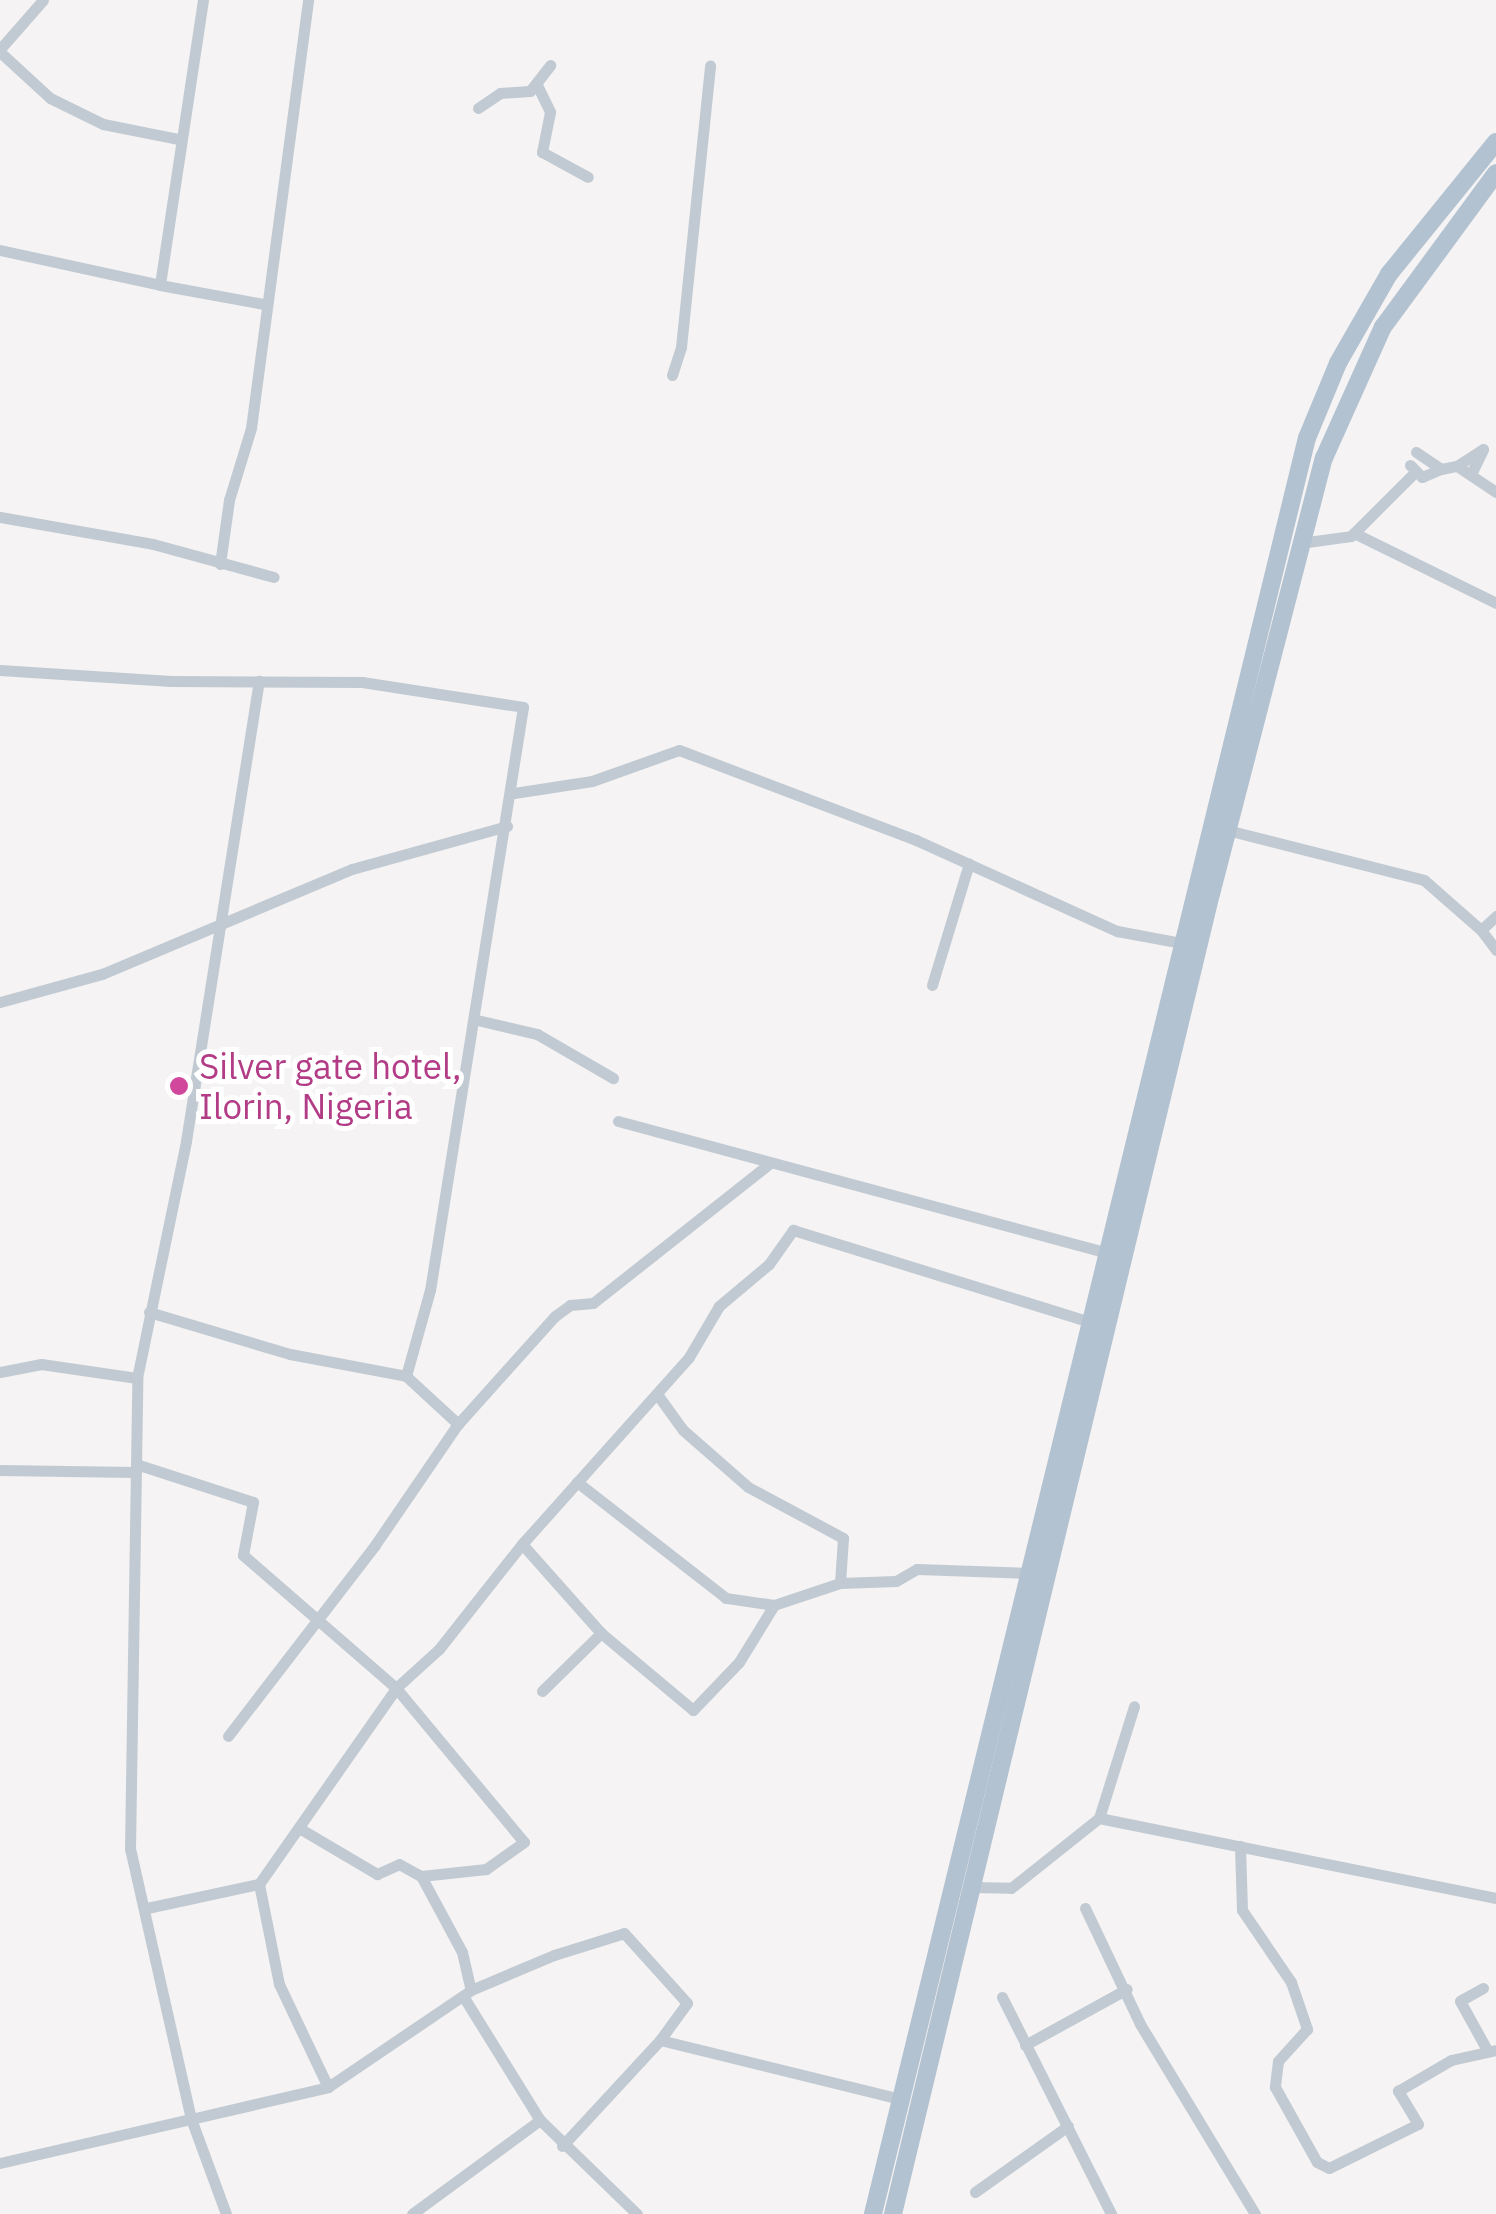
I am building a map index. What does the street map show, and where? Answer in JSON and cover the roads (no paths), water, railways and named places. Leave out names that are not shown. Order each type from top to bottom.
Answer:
[{"type":"main road","points":[[873,2214],[1292,490],[1320,401],[1389,274],[1496,142]]},
{"type":"main road","points":[[894,2214],[1227,830],[1300,543],[1340,414],[1382,327],[1496,173]]},
{"type":"street","points":[[43,0],[0,50],[68,106],[103,124],[178,139]]},
{"type":"street","points":[[160,286],[178,139],[204,0]]},
{"type":"street","points":[[220,564],[229,500],[250,428],[308,0]]},
{"type":"street","points":[[478,108],[500,93],[537,84],[550,65]]},
{"type":"street","points":[[672,375],[681,347],[710,65]]},
{"type":"street","points":[[537,84],[550,112],[542,152],[588,177]]},
{"type":"street","points":[[0,250],[160,286],[264,304]]},
{"type":"street","points":[[1354,533],[1411,469],[1422,478],[1440,469],[1466,467],[1482,449],[1496,443]]},
{"type":"street","points":[[1416,452],[1440,469]]},
{"type":"street","points":[[1466,467],[1496,492]]},
{"type":"street","points":[[0,517],[152,544],[274,577]]},
{"type":"street","points":[[1300,543],[1354,533],[1496,603]]},
{"type":"street","points":[[0,670],[428,687],[516,703],[525,716],[430,1290],[406,1376]]},
{"type":"street","points":[[226,2214],[191,2118],[147,1908],[130,1849],[137,1378],[222,920],[259,681]]},
{"type":"street","points":[[514,793],[592,781],[679,750],[969,863],[1117,932],[1181,944]]},
{"type":"street","points":[[0,1002],[102,974],[222,920],[352,869],[508,826]]},
{"type":"street","points":[[1227,830],[1424,880],[1482,930],[1496,950]]},
{"type":"street","points":[[932,986],[969,863]]},
{"type":"street","points":[[1482,930],[1496,916]]},
{"type":"street","points":[[477,1020],[538,1034],[613,1078]]},
{"type":"street","points":[[618,1121],[768,1165],[1108,1253]]},
{"type":"street","points":[[228,1736],[458,1424],[555,1316],[570,1305],[593,1303],[768,1165]]},
{"type":"street","points":[[147,1908],[259,1884],[396,1688],[440,1649],[522,1544],[657,1394],[719,1306],[769,1264],[794,1230],[1091,1322]]},
{"type":"street","points":[[154,1284],[164,1312]]},
{"type":"street","points":[[149,1312],[164,1312],[290,1354],[406,1376],[458,1424]]},
{"type":"street","points":[[0,1372],[41,1364],[137,1378]]},
{"type":"street","points":[[657,1394],[683,1430],[748,1487],[843,1538],[840,1583]]},
{"type":"street","points":[[0,1470],[136,1468],[253,1502],[243,1554],[318,1614],[396,1688],[524,1842],[486,1869],[421,1876]]},
{"type":"street","points":[[577,1482],[726,1598],[774,1605],[840,1583],[896,1580],[917,1568],[1029,1573]]},
{"type":"street","points":[[522,1544],[601,1633],[693,1710],[739,1662],[774,1605]]},
{"type":"street","points":[[542,1692],[601,1633]]},
{"type":"street","points":[[972,1886],[1011,1888],[1099,1818],[1134,1706]]},
{"type":"street","points":[[1099,1818],[1496,1898]]},
{"type":"street","points":[[299,1828],[376,1874],[399,1864],[421,1876],[462,1952],[467,1993],[540,2120],[562,2146],[637,2214]]},
{"type":"street","points":[[1240,1846],[1242,1910],[1291,1982],[1307,2029],[1278,2061],[1275,2088],[1317,2162],[1329,2168],[1418,2124],[1398,2091],[1451,2060],[1491,2050],[1460,2001],[1484,1988]]},
{"type":"street","points":[[259,1884],[279,1984],[328,2087]]},
{"type":"street","points":[[1085,1908],[1127,1989],[1140,2024],[1255,2214]]},
{"type":"street","points":[[0,2163],[328,2087],[467,1993],[624,1933],[687,2003],[660,2040],[562,2146]]},
{"type":"street","points":[[1025,2045],[1127,1989]]},
{"type":"street","points":[[1002,1997],[1111,2214]]},
{"type":"street","points":[[660,2040],[900,2099]]},
{"type":"street","points":[[412,2214],[540,2120]]},
{"type":"street","points":[[976,2192],[1068,2126]]},
{"type":"place","name":"Silver gate hotel, Ilorin, Nigeria","points":[[179,1086]]}]
